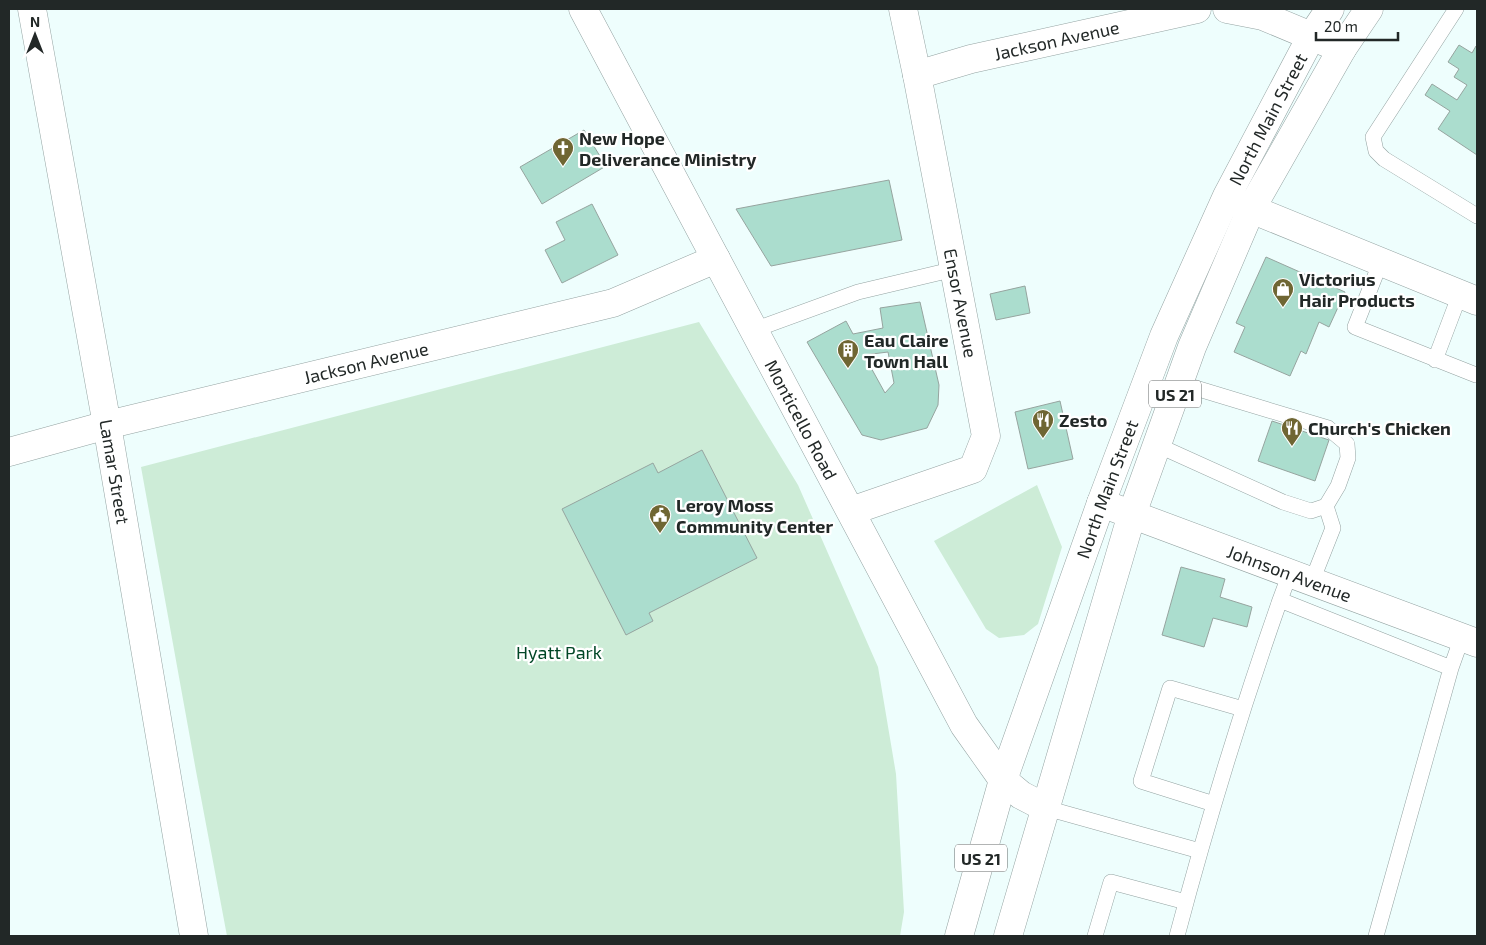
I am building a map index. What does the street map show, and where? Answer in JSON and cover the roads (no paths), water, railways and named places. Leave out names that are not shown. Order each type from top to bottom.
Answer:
[{"type":"street","name":"Lamar Street","points":[[32,9],[107,425],[194,936]]},
{"type":"street","name":"Monticello Road","points":[[583,9],[964,724],[1003,780],[1021,795],[1046,808]]},
{"type":"street","name":"Ensor Avenue","points":[[851,511],[973,469],[986,436],[903,9]]},
{"type":"street","name":"Jackson Avenue","points":[[917,75],[971,58],[1197,9]]},
{"type":"street","points":[[1227,9],[1263,16],[1342,49]]},
{"type":"street","name":"North Main Street","points":[[959,936],[1003,780],[1101,503],[1164,336],[1227,196],[1312,37],[1330,9]]},
{"type":"street","name":"North Main Street","points":[[1008,936],[1132,514],[1192,347],[1251,209],[1342,49],[1369,9]]},
{"type":"street","points":[[1227,196],[1251,209],[1469,298]]},
{"type":"street","name":"Jackson Avenue","points":[[9,452],[107,425],[613,303],[716,259]]},
{"type":"street","name":"Johnson Avenue","points":[[1101,503],[1469,640]]},
{"type":"lane","points":[[1456,9],[1373,137],[1376,151],[1384,159],[1477,216]]},
{"type":"lane","points":[[1381,261],[1355,328],[1476,375]]},
{"type":"lane","points":[[754,330],[858,292],[955,269]]},
{"type":"lane","points":[[1434,360],[1469,298]]},
{"type":"lane","points":[[1157,445],[1283,502],[1312,511],[1326,506],[1338,486],[1348,458],[1347,444],[1328,428],[1179,383]]},
{"type":"lane","points":[[1177,936],[1200,851],[1243,709],[1280,600],[1301,577],[1333,528],[1326,506]]},
{"type":"lane","points":[[1280,600],[1450,668]]},
{"type":"lane","points":[[1376,936],[1450,668],[1469,640]]},
{"type":"lane","points":[[1214,804],[1141,781],[1152,744],[1170,688],[1243,709]]},
{"type":"lane","points":[[1046,808],[1200,851]]},
{"type":"lane","points":[[1096,936],[1111,882],[1186,902]]},
{"type":"place","name":"New Hope Deliverance Ministry","points":[[563,167]]},
{"type":"place","name":"Victorius Hair Products","points":[[1283,308]]},
{"type":"place","name":"Eau Claire Town Hall","points":[[848,369]]},
{"type":"place","name":"Zesto","points":[[1043,439]]},
{"type":"place","name":"Church's Chicken","points":[[1292,447]]},
{"type":"place","name":"Leroy Moss Community Center","points":[[660,534]]},
{"type":"park label","name":"Hyatt Park","points":[[559,652]]}]
